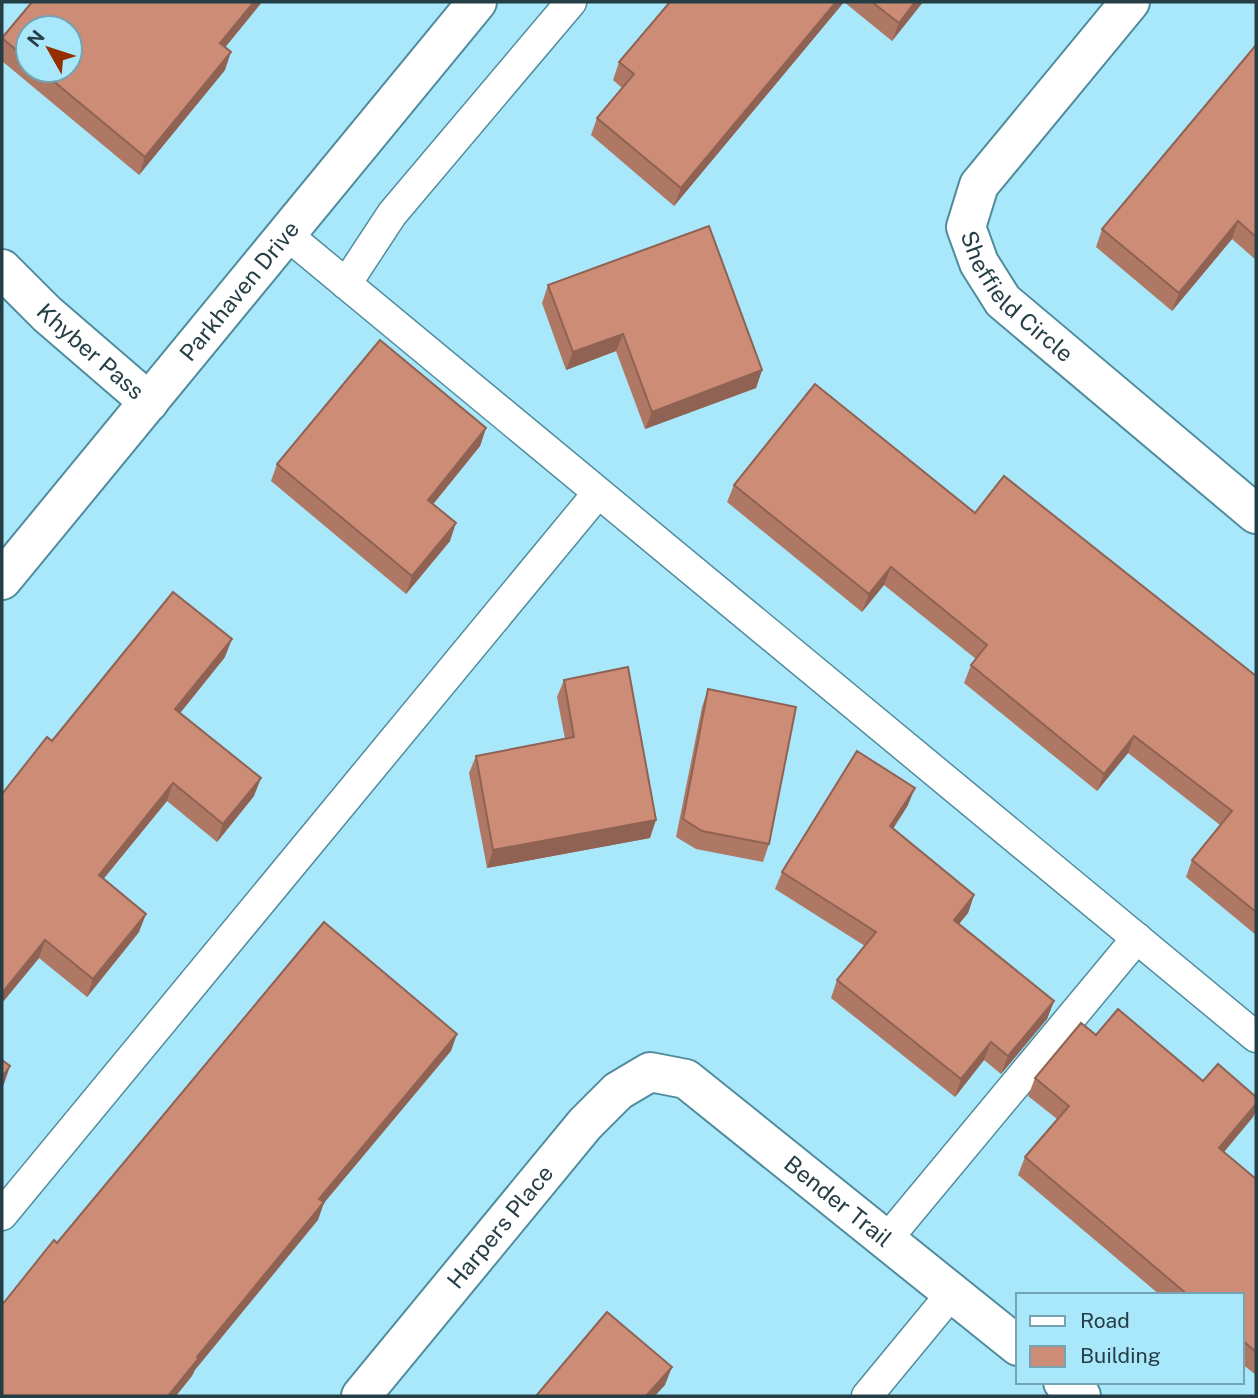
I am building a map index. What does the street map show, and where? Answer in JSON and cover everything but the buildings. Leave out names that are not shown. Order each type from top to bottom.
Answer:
[{"type":"street","name":"Parkhaven Drive","points":[[2,580],[477,2]]},
{"type":"street","name":"Sheffield Circle","points":[[1130,2],[979,185],[966,227],[979,263],[1003,301],[1251,500]]},
{"type":"street","name":"Khyber Pass","points":[[2,269],[47,314],[149,402]]},
{"type":"street","name":"Bender Trail","points":[[650,1072],[686,1079],[1016,1344]]},
{"type":"street","name":"Harpers Place","points":[[361,1396],[585,1124],[618,1091],[650,1072]]},
{"type":"street","points":[[1066,1384],[1081,1396]]},
{"type":"lane","points":[[346,284],[392,214],[571,2]]},
{"type":"lane","points":[[286,234],[1256,1037]]},
{"type":"lane","points":[[2,1214],[598,493]]},
{"type":"lane","points":[[887,1240],[1137,938]]},
{"type":"lane","points":[[867,1396],[952,1293]]}]
